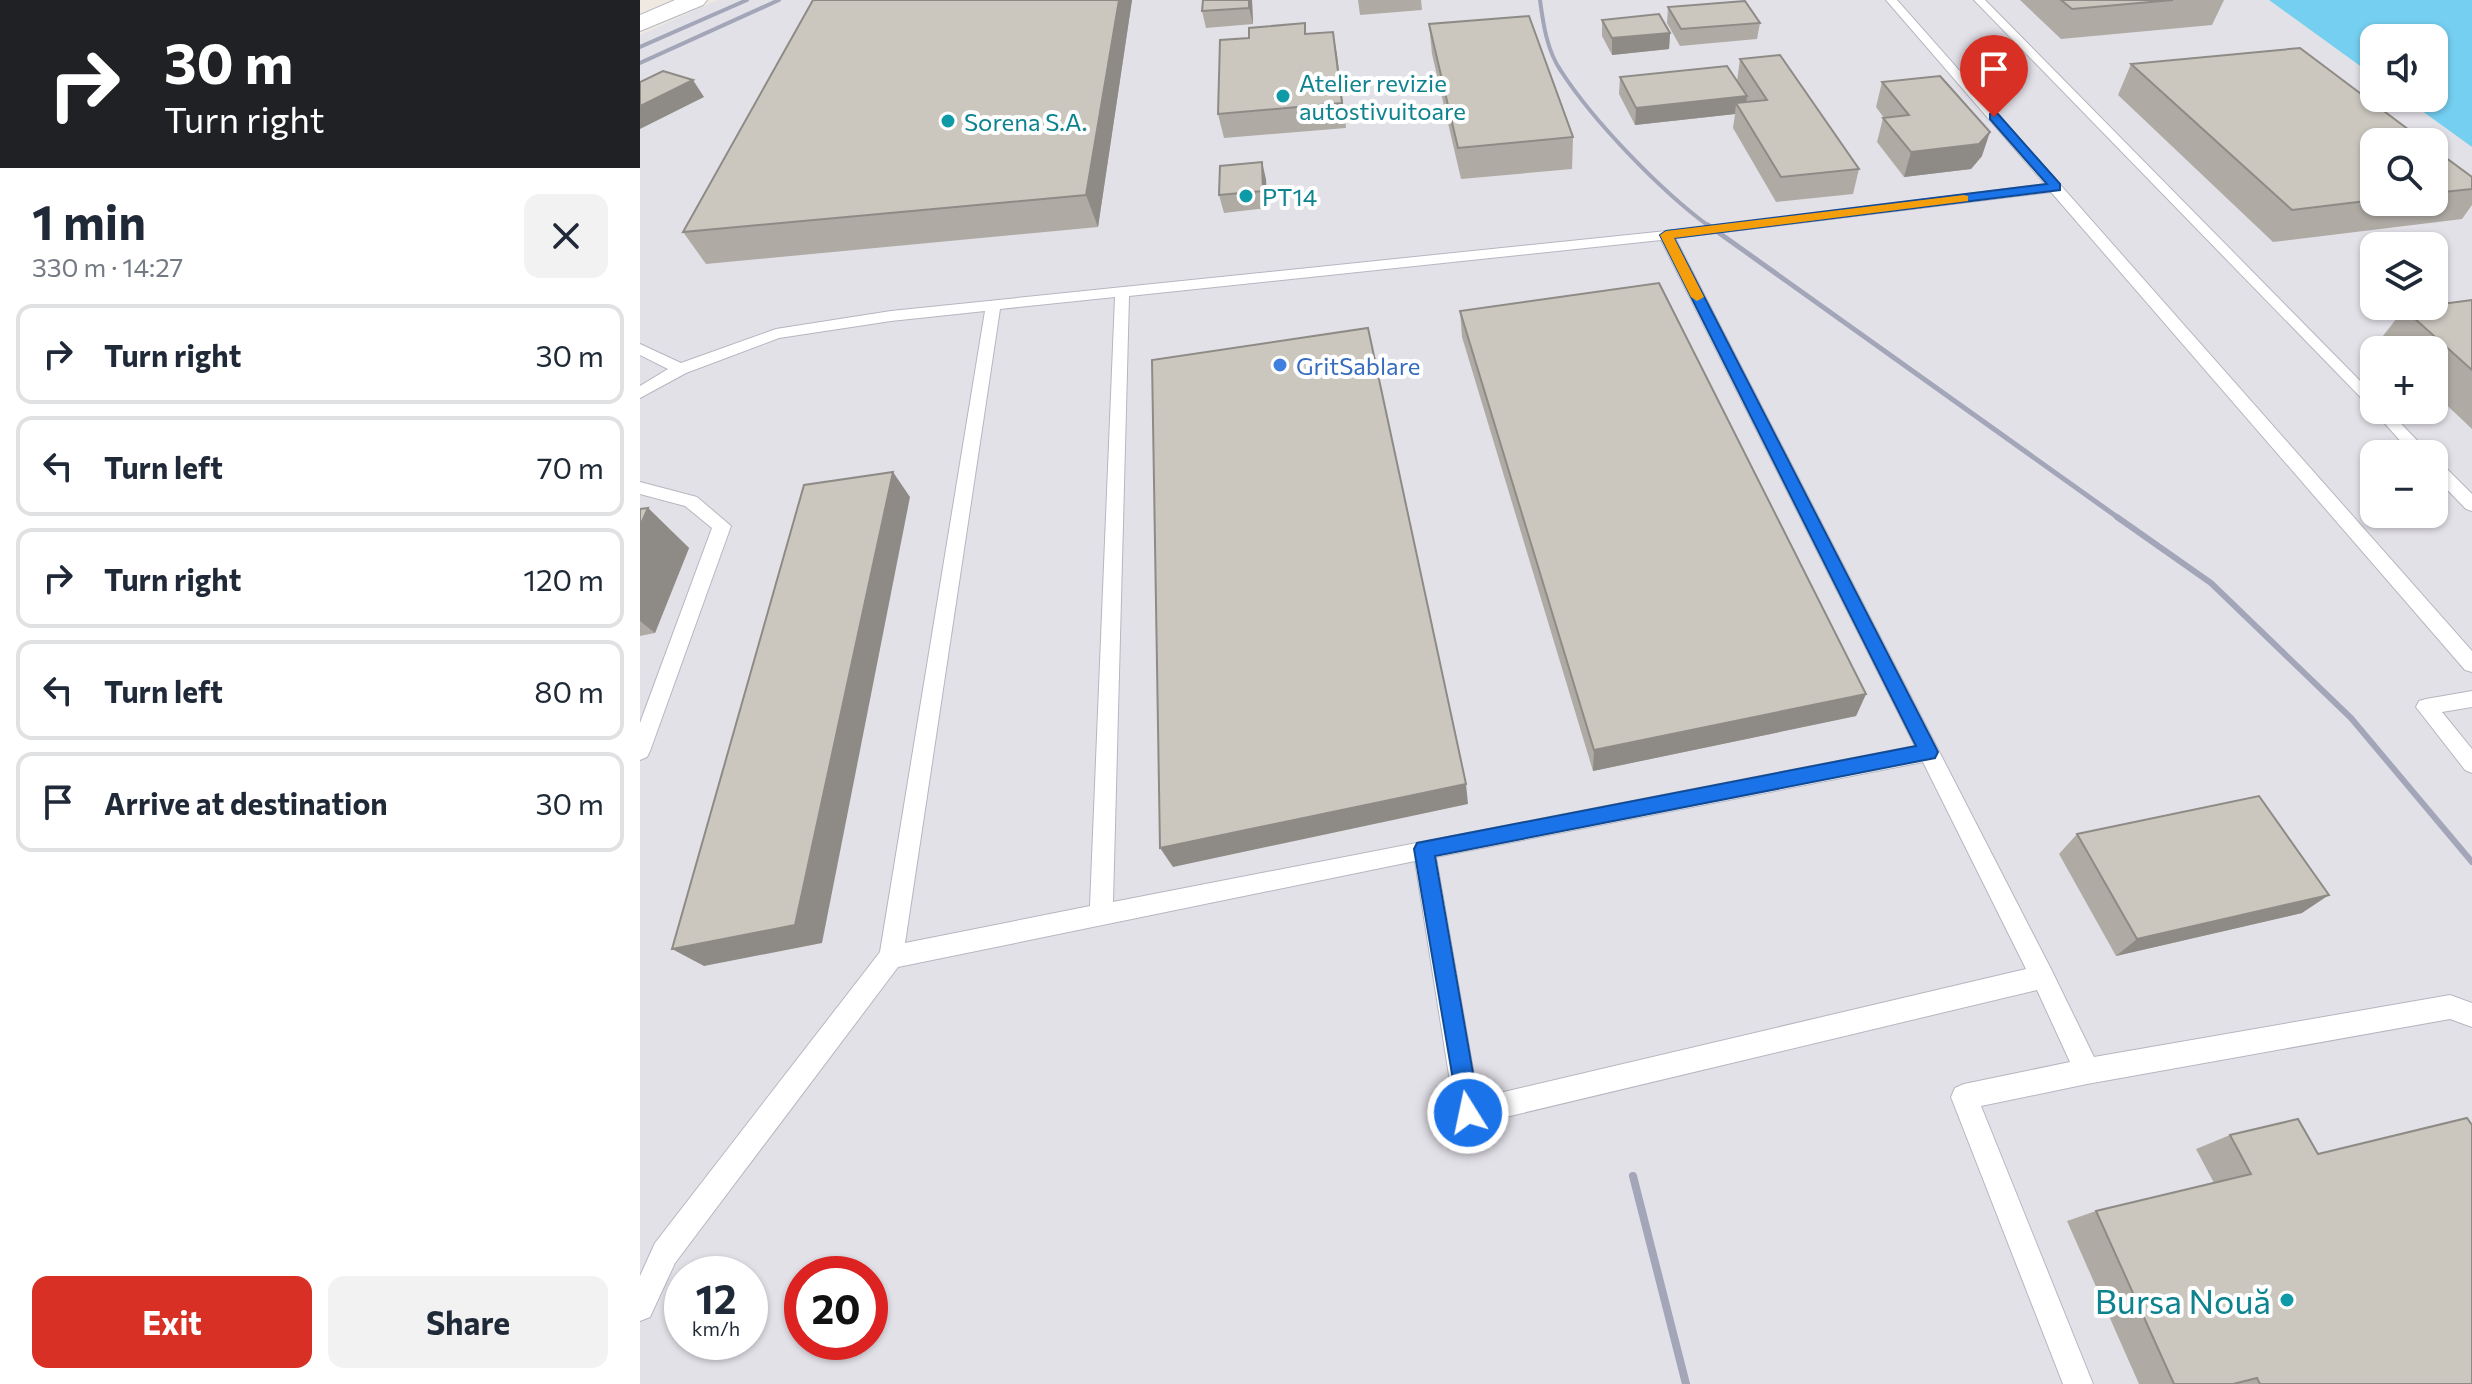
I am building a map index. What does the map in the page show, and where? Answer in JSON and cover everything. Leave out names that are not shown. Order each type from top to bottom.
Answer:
[{"type":"street","points":[[640,24],[695,0]]},
{"type":"lane","points":[[1891,0],[2472,664]]},
{"type":"lane","points":[[1979,0],[2360,390]]},
{"type":"lane","points":[[640,393],[680,369],[776,334],[891,316],[1666,235],[2056,187]]},
{"type":"lane","points":[[1666,235],[2043,977],[2087,1071]]},
{"type":"lane","points":[[1101,915],[1122,293]]},
{"type":"lane","points":[[640,1307],[665,1253],[891,957],[993,306]]},
{"type":"lane","points":[[640,349],[680,369]]},
{"type":"lane","points":[[2393,424],[2408,440]]},
{"type":"lane","points":[[2448,480],[2472,505]]},
{"type":"lane","points":[[640,488],[691,501],[722,526],[640,751]]},
{"type":"lane","points":[[2472,699],[2426,707],[2472,764]]},
{"type":"lane","points":[[891,957],[1424,849],[1928,752]]},
{"type":"lane","points":[[1424,849],[1468,1113],[2043,977]]},
{"type":"lane","points":[[2078,1384],[1964,1097],[2087,1071],[2450,1007],[2472,1015]]},
{"type":"shaded area","points":[[717,0],[2269,0],[2360,66],[2360,112],[2423,112],[2446,128],[2360,128],[2360,216],[2448,216],[2448,130],[2472,147],[2472,1384],[640,1384],[640,35]]},
{"type":"water","points":[[2269,0],[2472,0],[2472,147],[2423,112],[2448,112],[2448,24],[2360,24],[2360,66]]},
{"type":"building","name":"Sorena S.A.","points":[[813,0],[1119,0],[1086,195],[683,232]]},
{"type":"building","points":[[1203,0],[1249,0],[1249,8],[1202,11]]},
{"type":"building","points":[[2061,0],[2173,0],[2072,9]]},
{"type":"building","points":[[1745,1],[1760,23],[1681,29],[1668,7]]},
{"type":"building","points":[[1659,14],[1670,33],[1612,38],[1602,20]]},
{"type":"building","points":[[1529,16],[1573,137],[1458,148],[1429,24]]},
{"type":"building","name":"Atelier revizie autostivuitoare","points":[[1305,23],[1305,34],[1333,32],[1342,103],[1218,114],[1220,40],[1249,38],[1249,28]]},
{"type":"building","points":[[2300,48],[2360,93],[2360,112],[2385,112],[2406,128],[2360,128],[2360,202],[2292,210],[2131,64]]},
{"type":"building","points":[[1780,55],[1859,169],[1781,177],[1736,103],[1767,100],[1740,59]]},
{"type":"building","points":[[1727,66],[1747,96],[1636,108],[1620,77]]},
{"type":"building","points":[[663,71],[693,80],[640,106],[640,82]]},
{"type":"building","points":[[1940,76],[1990,132],[1979,144],[1911,152],[1883,118],[1909,115],[1882,82]]},
{"type":"building","points":[[2448,159],[2472,177],[2472,189],[2448,192]]},
{"type":"building","points":[[1262,162],[1263,191],[1219,195],[1220,166]]},
{"type":"building","points":[[1659,283],[1866,694],[1594,750],[1460,311]]},
{"type":"building","points":[[2472,300],[2472,370],[2448,348],[2448,336],[2434,336],[2416,320],[2448,320],[2448,303]]},
{"type":"building","points":[[1368,328],[1466,784],[1160,848],[1152,360]]},
{"type":"building","points":[[893,472],[795,925],[672,949],[804,485]]},
{"type":"building","points":[[648,508],[640,526],[640,509]]},
{"type":"building","points":[[2259,796],[2329,895],[2137,939],[2077,834]]},
{"type":"building","name":"Bursa Nouă","points":[[2467,1118],[2472,1125],[2472,1384],[2260,1384],[2257,1378],[2233,1384],[2174,1384],[2096,1211],[2251,1174],[2230,1135],[2298,1119],[2318,1154]]},
{"type":"railway","points":[[640,47],[747,0]]},
{"type":"railway","points":[[640,63],[779,0]]},
{"type":"railway","points":[[1540,0],[1552,55],[1575,91],[1630,155],[1710,227]]},
{"type":"railway","points":[[1708,225],[2120,519]]},
{"type":"railway","points":[[2117,517],[2211,583],[2351,718],[2472,862]]},
{"type":"railway","points":[[1633,1176],[1686,1384]]},
{"type":"slow traffic","points":[[1697,297],[1666,235],[1964,198]]},
{"type":"place","name":"Atelier revizie autostivuitoare","points":[[1283,96]]},
{"type":"place","name":"Sorena S.A.","points":[[948,121]]},
{"type":"place","name":"PT14","points":[[1246,196]]},
{"type":"place","name":"GritSablare","points":[[1280,365]]},
{"type":"place","name":"Bursa Nouă","points":[[2287,1300]]},
{"type":"route","points":[[1468,1113],[1424,849],[1928,752],[1666,235],[2056,187],[1994,117]]}]
